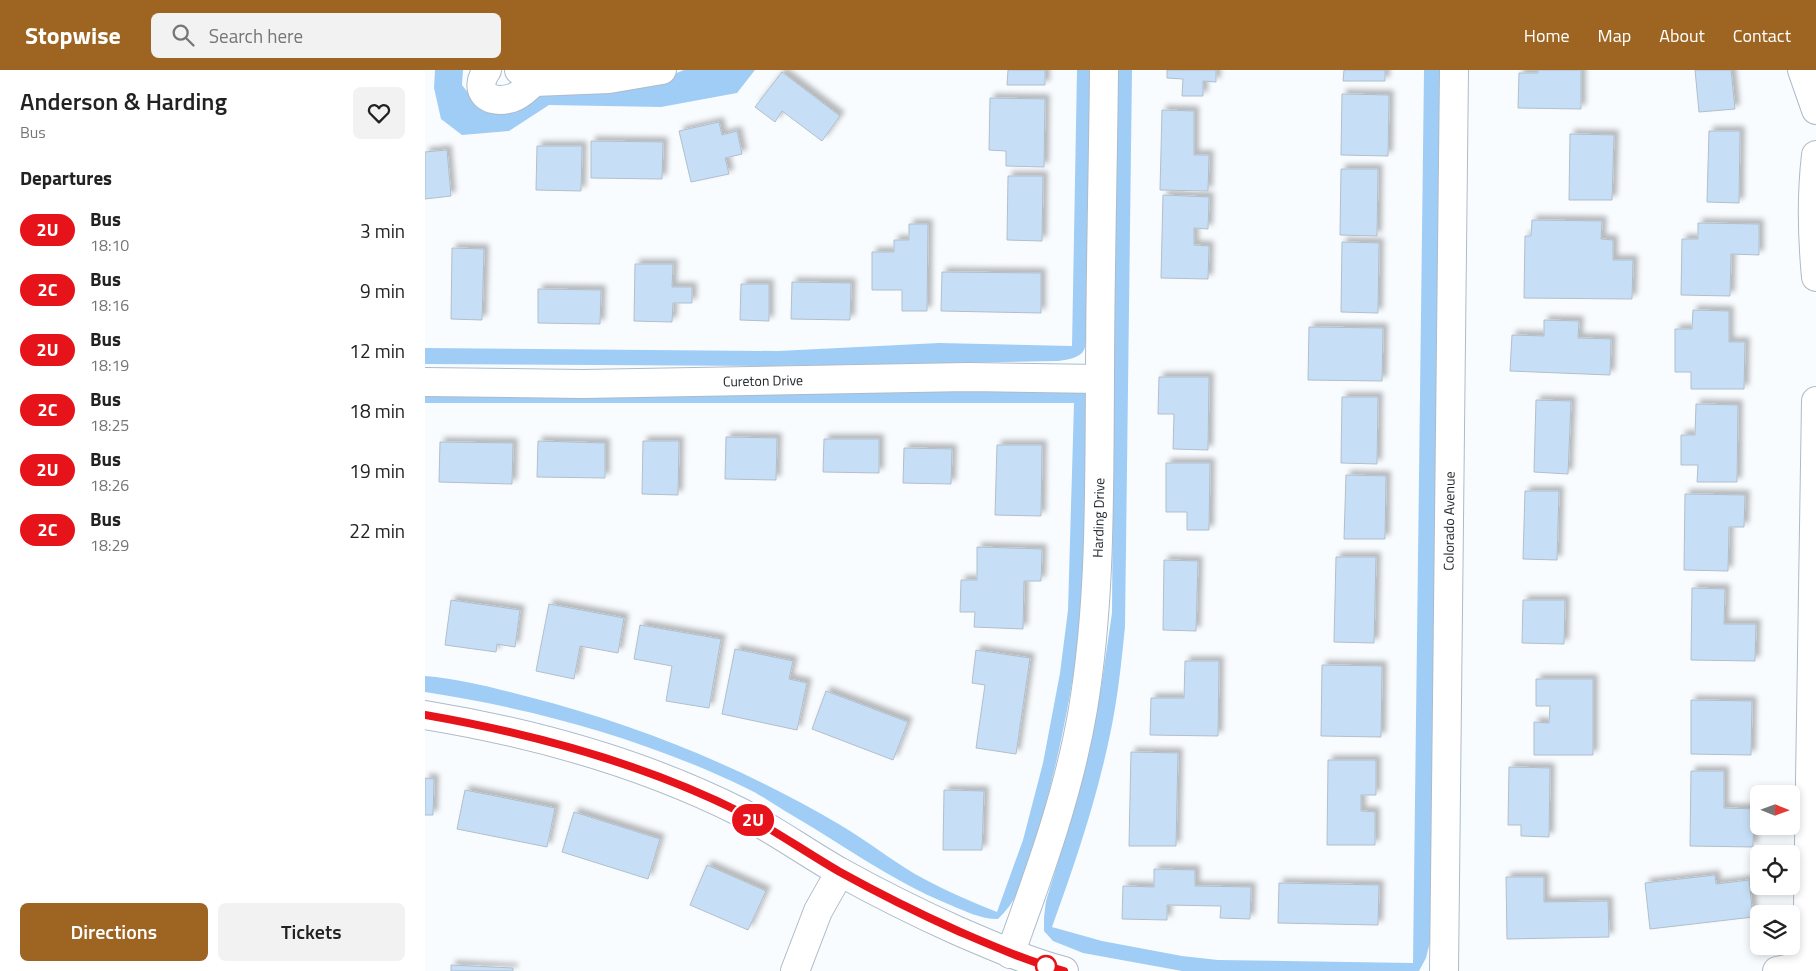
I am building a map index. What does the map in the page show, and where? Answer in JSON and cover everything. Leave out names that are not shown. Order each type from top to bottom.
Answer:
[{"type":"street","points":[[487,70],[481,79],[482,90],[487,98],[497,101],[512,98],[523,92],[526,76],[609,79],[662,70]]},
{"type":"street","name":"Harding Drive","points":[[1010,954],[1052,836],[1069,775],[1083,709],[1092,642],[1098,549],[1104,70]]},
{"type":"street","name":"Colorado Avenue","points":[[1444,971],[1454,70]]},
{"type":"street","points":[[1802,70],[1816,110]]},
{"type":"street","points":[[1816,155],[1813,178],[1812,234],[1816,277]]},
{"type":"street","name":"Cureton Drive","points":[[425,382],[593,384],[968,377],[1099,379]]},
{"type":"street","points":[[1777,971],[1810,966],[1816,401]]},
{"type":"street","points":[[425,715],[485,725],[537,738],[633,766],[701,793],[744,814],[840,872],[921,914],[1010,954],[1064,971]]},
{"type":"street","points":[[795,971],[818,911],[840,872]]},
{"type":"shaded area","points":[[435,70],[463,70],[462,85],[473,99],[539,87],[656,81],[684,70],[755,70],[737,93],[661,107],[549,105],[509,131],[462,135],[441,119],[434,88]]},
{"type":"shaded area","points":[[1077,70],[1091,70],[1087,334],[1084,350],[1076,357],[1058,361],[772,366],[425,364],[425,348],[778,351],[939,343],[1072,346]]},
{"type":"shaded area","points":[[1116,70],[1132,70],[1125,627],[1116,703],[1109,741],[1079,849],[1052,927],[1102,941],[1182,956],[1218,960],[1413,963],[1424,70],[1441,70],[1431,938],[1426,958],[1419,971],[1182,971],[1083,953],[1053,941],[1044,931],[1046,901],[1087,757],[1101,688],[1112,613]]},
{"type":"shaded area","points":[[1066,385],[1083,391],[1087,397],[1090,417],[1082,616],[1060,745],[1034,848],[1026,874],[1015,898],[998,919],[985,918],[973,914],[906,884],[756,793],[669,755],[589,728],[548,717],[507,707],[425,692],[425,676],[503,690],[611,721],[690,750],[767,785],[805,805],[842,826],[935,885],[997,912],[1023,840],[1043,763],[1060,673],[1068,610],[1074,403],[425,403],[425,390]]},
{"type":"building","points":[[1008,70],[1045,70],[1045,85],[1007,85]]},
{"type":"building","points":[[1167,70],[1216,70],[1216,82],[1203,81],[1203,96],[1182,96],[1183,79],[1167,78]]},
{"type":"building","points":[[1344,70],[1385,70],[1385,81],[1343,81]]},
{"type":"building","points":[[1538,70],[1581,70],[1581,109],[1518,108],[1519,73],[1538,73]]},
{"type":"building","points":[[1695,70],[1731,70],[1735,109],[1699,112]]},
{"type":"building","points":[[782,72],[840,116],[822,141],[782,111],[775,122],[755,107]]},
{"type":"building","points":[[1342,94],[1389,95],[1388,156],[1341,155]]},
{"type":"building","points":[[990,98],[1045,99],[1044,167],[1006,166],[1006,151],[989,150]]},
{"type":"building","points":[[1162,110],[1194,111],[1194,155],[1209,155],[1208,191],[1160,190]]},
{"type":"building","points":[[719,122],[722,135],[737,131],[742,154],[725,158],[729,174],[691,182],[679,131]]},
{"type":"building","points":[[1709,131],[1740,131],[1739,203],[1707,202]]},
{"type":"building","points":[[1570,134],[1614,135],[1612,200],[1569,200]]},
{"type":"building","points":[[591,141],[663,142],[662,179],[591,178]]},
{"type":"building","points":[[537,146],[582,146],[581,191],[536,190]]},
{"type":"building","points":[[447,150],[451,196],[425,199],[425,152]]},
{"type":"building","points":[[1341,169],[1378,169],[1377,236],[1340,235]]},
{"type":"building","points":[[1008,176],[1043,176],[1042,241],[1007,240]]},
{"type":"building","points":[[1163,195],[1209,197],[1208,229],[1194,228],[1194,245],[1209,246],[1208,279],[1161,278]]},
{"type":"building","points":[[1532,220],[1602,221],[1601,239],[1613,240],[1613,260],[1633,260],[1632,299],[1524,298],[1525,236],[1531,236]]},
{"type":"building","points":[[1698,223],[1759,224],[1759,255],[1731,254],[1730,296],[1681,295],[1682,239],[1698,239]]},
{"type":"building","points":[[909,224],[928,224],[927,311],[902,311],[902,290],[872,290],[872,252],[894,252],[894,240],[909,240]]},
{"type":"building","points":[[1342,242],[1379,243],[1378,313],[1341,312]]},
{"type":"building","points":[[452,248],[484,249],[482,320],[451,319]]},
{"type":"building","points":[[635,264],[673,264],[672,287],[692,287],[692,303],[673,303],[672,322],[634,321]]},
{"type":"building","points":[[942,272],[1041,273],[1041,313],[941,311]]},
{"type":"building","points":[[792,282],[851,283],[850,320],[791,319]]},
{"type":"building","points":[[741,284],[769,284],[769,321],[740,320]]},
{"type":"building","points":[[538,289],[601,290],[600,324],[538,323]]},
{"type":"building","points":[[1693,310],[1729,311],[1729,342],[1745,342],[1744,389],[1691,389],[1691,372],[1675,372],[1675,329],[1692,329]]},
{"type":"building","points":[[1544,320],[1579,321],[1578,338],[1611,339],[1610,375],[1510,371],[1512,335],[1544,336]]},
{"type":"building","points":[[1309,327],[1383,328],[1382,381],[1308,380]]},
{"type":"building","points":[[1159,377],[1209,377],[1208,450],[1173,449],[1174,414],[1158,414]]},
{"type":"building","points":[[1342,397],[1378,397],[1377,464],[1341,463]]},
{"type":"building","points":[[1536,400],[1571,401],[1568,474],[1534,472]]},
{"type":"building","points":[[1696,404],[1738,405],[1737,482],[1697,482],[1698,465],[1681,465],[1681,435],[1695,435]]},
{"type":"building","points":[[726,437],[777,438],[776,480],[725,479]]},
{"type":"building","points":[[824,439],[879,439],[879,473],[823,472]]},
{"type":"building","points":[[538,441],[605,443],[605,478],[537,477]]},
{"type":"building","points":[[643,441],[679,441],[678,495],[642,494]]},
{"type":"building","points":[[440,442],[513,443],[512,484],[439,482]]},
{"type":"building","points":[[997,445],[1042,445],[1041,516],[995,515]]},
{"type":"building","points":[[904,448],[952,449],[951,484],[903,483]]},
{"type":"building","points":[[1166,463],[1210,463],[1209,530],[1187,530],[1187,512],[1166,512]]},
{"type":"building","points":[[1346,475],[1386,476],[1385,539],[1344,539]]},
{"type":"building","points":[[1525,491],[1559,491],[1557,560],[1523,559]]},
{"type":"building","points":[[1685,494],[1745,495],[1744,527],[1729,527],[1728,571],[1684,570]]},
{"type":"building","points":[[977,547],[1042,549],[1041,581],[1024,581],[1023,629],[974,627],[975,612],[960,612],[961,580],[977,580]]},
{"type":"building","points":[[1336,557],[1376,557],[1374,643],[1334,642]]},
{"type":"building","points":[[1164,560],[1198,561],[1196,631],[1163,630]]},
{"type":"building","points":[[1692,588],[1725,589],[1724,624],[1756,624],[1755,661],[1691,660]]},
{"type":"building","points":[[451,600],[520,610],[515,647],[497,644],[496,652],[445,645]]},
{"type":"building","points":[[1523,600],[1565,600],[1564,644],[1522,643]]},
{"type":"building","points":[[549,604],[624,618],[618,653],[580,646],[574,679],[536,671]]},
{"type":"building","points":[[640,625],[721,639],[709,708],[666,701],[672,666],[634,659]]},
{"type":"building","points":[[735,649],[793,661],[789,679],[807,683],[797,730],[722,714]]},
{"type":"building","points":[[976,650],[1030,658],[1016,754],[976,748],[985,685],[972,683]]},
{"type":"building","points":[[1185,661],[1219,661],[1218,736],[1150,735],[1151,698],[1184,698]]},
{"type":"building","points":[[1322,665],[1382,666],[1381,737],[1321,736]]},
{"type":"building","points":[[1536,679],[1593,679],[1593,755],[1534,755],[1534,722],[1549,723],[1550,706],[1536,706]]},
{"type":"building","points":[[826,691],[908,722],[893,760],[812,729]]},
{"type":"building","points":[[1691,700],[1752,701],[1751,755],[1691,754]]},
{"type":"building","points":[[1131,752],[1178,753],[1176,846],[1129,846]]},
{"type":"building","points":[[1328,760],[1376,760],[1376,795],[1361,795],[1361,811],[1375,812],[1375,845],[1327,845]]},
{"type":"building","points":[[1509,767],[1550,768],[1549,837],[1521,836],[1521,825],[1508,825]]},
{"type":"building","points":[[1691,771],[1724,771],[1724,808],[1750,809],[1750,835],[1753,835],[1753,845],[1750,845],[1750,847],[1690,846]]},
{"type":"building","points":[[425,778],[434,779],[433,815],[425,815]]},
{"type":"building","points":[[465,790],[555,808],[547,847],[457,829]]},
{"type":"building","points":[[944,790],[984,791],[982,850],[943,850]]},
{"type":"building","points":[[574,812],[660,839],[648,879],[562,852]]},
{"type":"building","points":[[707,865],[766,891],[748,930],[690,905]]},
{"type":"building","points":[[1154,869],[1195,870],[1195,886],[1251,887],[1250,919],[1220,918],[1221,906],[1167,905],[1167,920],[1122,919],[1123,886],[1154,887]]},
{"type":"building","points":[[1715,875],[1716,884],[1749,880],[1752,905],[1750,905],[1750,917],[1650,929],[1645,883]]},
{"type":"building","points":[[1506,877],[1544,877],[1544,902],[1608,901],[1609,937],[1507,939]]},
{"type":"building","points":[[1279,883],[1379,885],[1378,925],[1278,923]]},
{"type":"building","points":[[451,965],[513,968],[513,971],[451,971]]},
{"type":"bus line","name":"2U","points":[[425,715],[485,725],[537,738],[633,766],[701,793],[744,814],[840,872],[921,914],[1010,954],[1064,971]]}]
